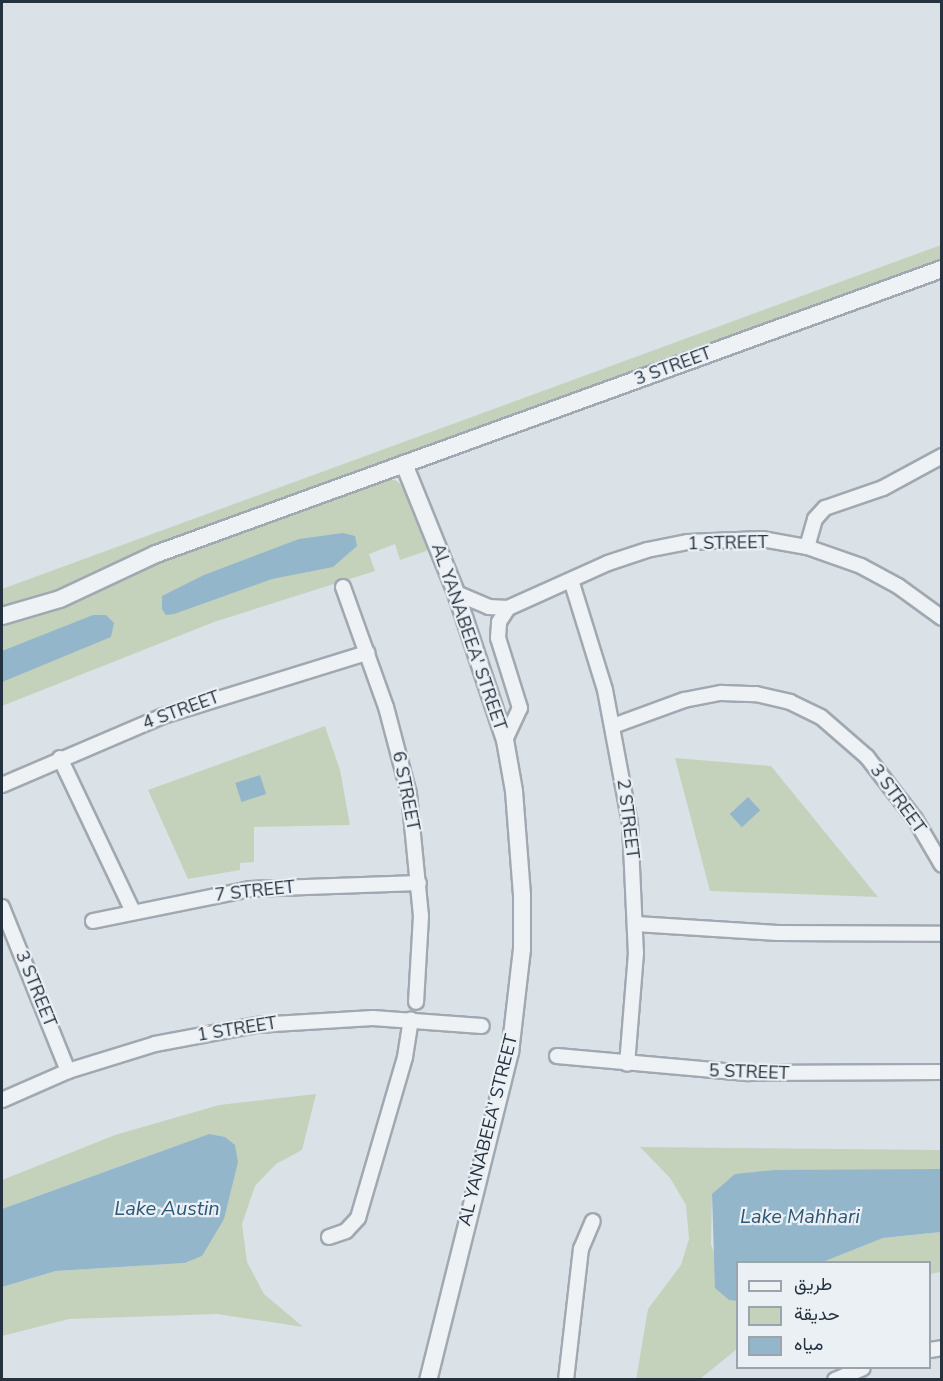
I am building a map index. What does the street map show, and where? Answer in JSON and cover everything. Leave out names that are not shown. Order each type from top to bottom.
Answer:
[{"type":"street","name":"3 STREET","points":[[2,616],[60,599],[156,554],[942,269]]},
{"type":"street","points":[[807,547],[815,519],[825,508],[883,488],[942,456]]},
{"type":"street","name":"AL YANABEEA' STREET","points":[[404,464],[456,593],[505,740],[514,791],[522,896],[518,1000],[499,1102],[455,1261],[428,1380]]},
{"type":"street","name":"1 STREET","points":[[508,608],[647,550],[688,542],[762,539],[807,547],[861,566],[898,586],[942,618]]},
{"type":"street","name":"2 STREET","points":[[571,580],[613,726],[630,823],[636,924],[627,1064]]},
{"type":"street","name":"6 STREET","points":[[343,588],[367,653],[401,759],[416,839],[420,951],[416,1002]]},
{"type":"street","points":[[456,593],[489,607],[508,608],[500,622],[498,638],[520,708],[505,740]]},
{"type":"street","name":"4 STREET","points":[[2,785],[60,758],[204,701],[367,653]]},
{"type":"street","name":"3 STREET","points":[[613,726],[684,700],[721,693],[756,694],[790,702],[820,717],[867,757],[915,819],[942,865]]},
{"type":"street","points":[[60,758],[133,912]]},
{"type":"street","name":"7 STREET","points":[[93,921],[250,889],[419,884]]},
{"type":"street","name":"3 STREET","points":[[2,907],[68,1071]]},
{"type":"street","points":[[636,924],[778,933],[942,934]]},
{"type":"street","name":"1 STREET","points":[[2,1100],[68,1071],[154,1044],[257,1025],[335,1019],[411,1019],[482,1026]]},
{"type":"street","points":[[329,1237],[346,1231],[358,1218],[403,1065],[411,1019]]},
{"type":"street","name":"5 STREET","points":[[557,1056],[749,1073],[942,1072]]},
{"type":"street","points":[[566,1380],[581,1249],[593,1221]]},
{"type":"street","points":[[835,1380],[861,1369]]},
{"type":"green space","points":[[941,245],[941,269],[2,609],[2,589]]},
{"type":"green space","points":[[386,479],[395,480],[406,488],[429,550],[400,560],[395,544],[369,554],[375,571],[214,622],[2,706],[2,625],[81,599],[173,555]]},
{"type":"green space","points":[[325,726],[340,770],[350,825],[254,827],[254,862],[240,863],[240,870],[188,879],[148,790]]},
{"type":"green space","points":[[675,758],[771,766],[878,897],[710,891]]},
{"type":"green space","points":[[316,1094],[302,1150],[276,1164],[255,1186],[242,1224],[247,1262],[264,1294],[303,1327],[217,1314],[69,1319],[2,1336],[2,1287],[56,1271],[185,1263],[202,1256],[209,1134],[2,1209],[2,1180],[115,1135],[219,1105]]},
{"type":"green space","points":[[640,1147],[941,1150],[941,1169],[881,1170],[712,1195],[711,1244],[729,1299],[736,1301],[736,1350],[700,1379],[636,1380],[648,1309],[681,1265],[689,1239],[686,1205],[670,1178]]},
{"type":"green space","points":[[941,1232],[941,1272],[931,1274],[931,1261],[826,1261],[883,1238]]},
{"type":"water","points":[[343,533],[355,536],[357,546],[333,567],[272,579],[174,614],[166,615],[162,609],[162,596],[204,575],[299,539]]},
{"type":"water","points":[[93,615],[106,615],[114,623],[111,637],[2,682],[2,651]]},
{"type":"water","points":[[260,775],[266,794],[241,802],[235,783]]},
{"type":"water","points":[[748,797],[760,810],[742,827],[730,814]]},
{"type":"water","name":"Lake Austin","points":[[209,1134],[225,1137],[235,1145],[238,1162],[224,1219],[202,1256],[185,1263],[56,1271],[2,1287],[2,1209]]},
{"type":"water","name":"Lake Mahhari","points":[[941,1169],[941,1232],[883,1238],[826,1261],[736,1261],[736,1301],[729,1300],[715,1288],[712,1194],[735,1174],[775,1170]]}]
